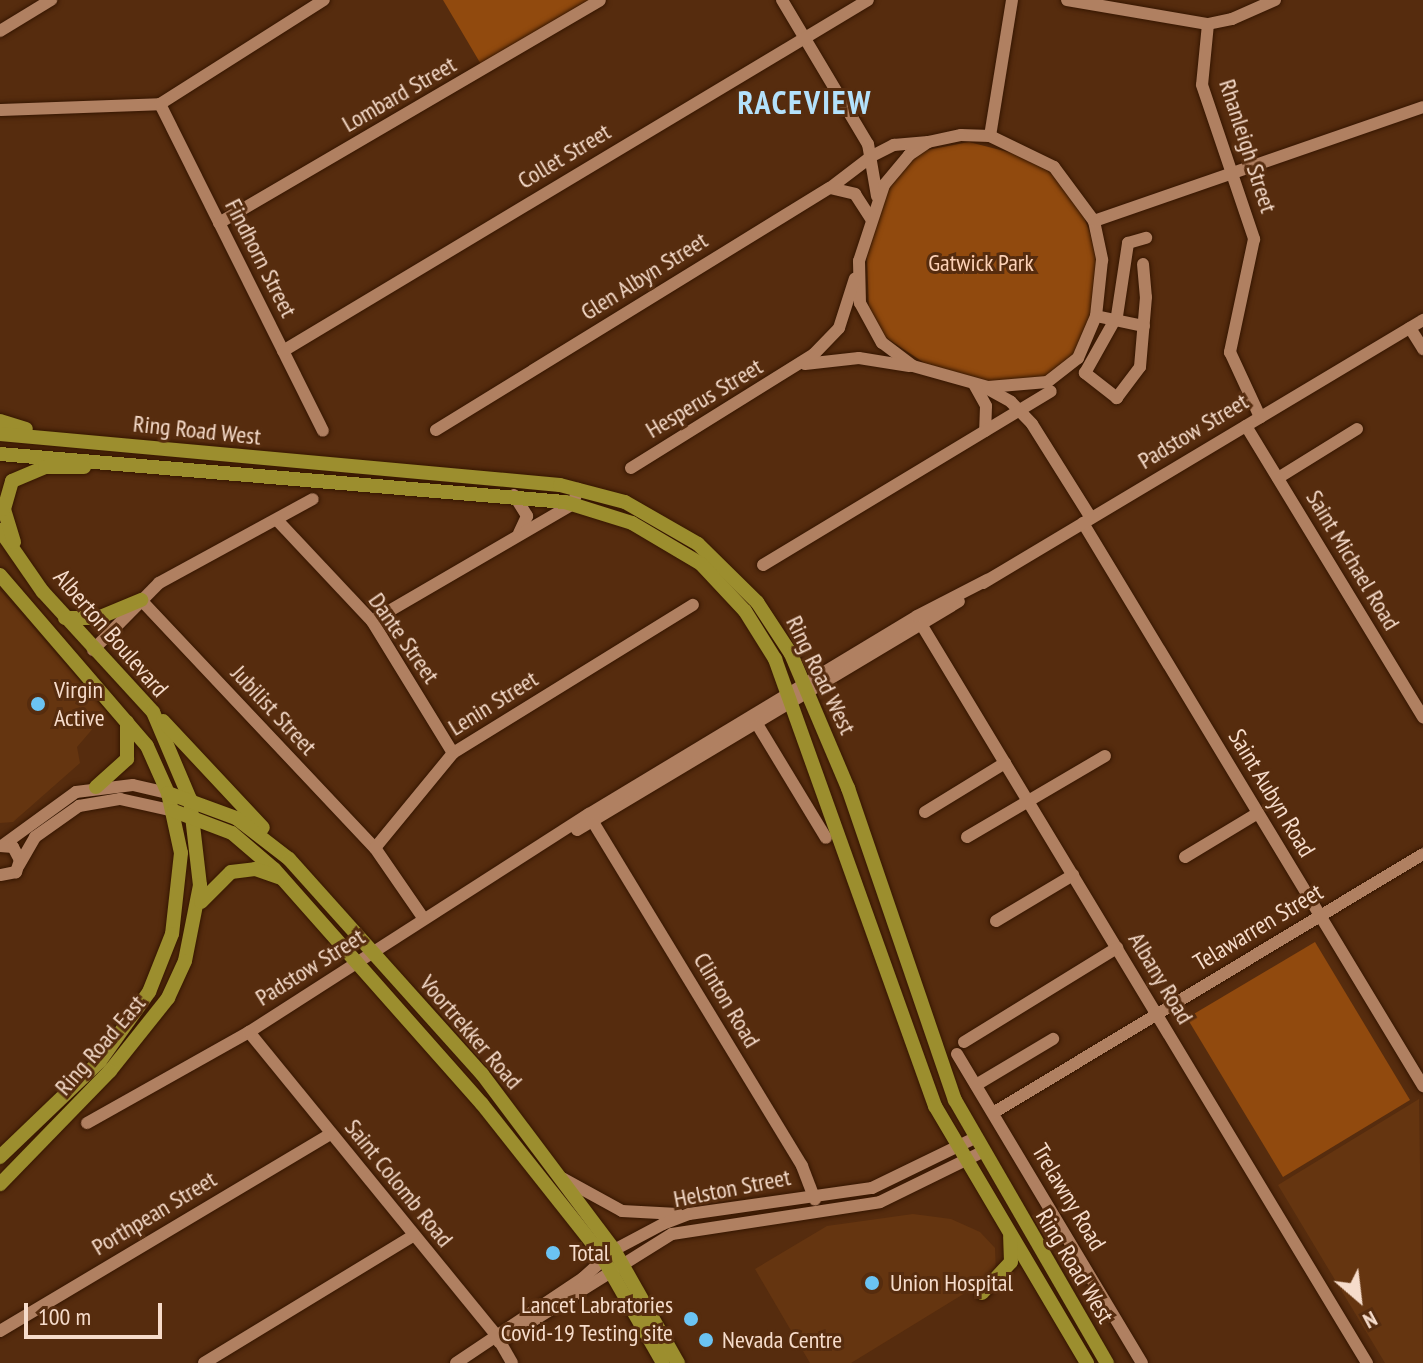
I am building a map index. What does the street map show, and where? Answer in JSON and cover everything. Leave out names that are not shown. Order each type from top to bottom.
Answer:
[{"type":"main road","points":[[0,421],[67,439]]},
{"type":"main road","name":"Ring Road West","points":[[0,434],[508,478],[578,489],[648,513],[719,561],[777,630],[808,689],[853,803],[939,1059],[982,1152],[1107,1363]]},
{"type":"main road","name":"Ring Road West","points":[[0,454],[513,495],[573,504],[632,523],[701,564],[745,611],[792,699],[912,1042],[964,1162],[1087,1363]]},
{"type":"main road","points":[[19,558],[4,509],[12,481],[45,467],[132,464]]},
{"type":"main road","name":"Alberton Boulevard","points":[[0,530],[65,618],[153,712],[190,799],[193,817]]},
{"type":"main road","name":"Alberton Boulevard","points":[[0,578],[126,718],[147,746],[174,811]]},
{"type":"main road","points":[[65,618],[98,618],[141,600]]},
{"type":"main road","points":[[153,712],[224,781],[289,859]]},
{"type":"main road","points":[[96,787],[127,759],[131,742],[126,718]]},
{"type":"main road","name":"Voortrekker Road","points":[[168,793],[190,799],[249,825],[289,859],[482,1074],[560,1176],[678,1363]]},
{"type":"main road","name":"Voortrekker Road","points":[[174,811],[232,833],[282,878],[482,1104],[613,1260],[663,1363]]},
{"type":"main road","name":"Ring Road East","points":[[0,1157],[93,1078],[149,992],[172,934],[181,853],[174,811]]},
{"type":"main road","name":"Ring Road East","points":[[0,1184],[168,998],[185,961],[197,908],[200,855],[193,817]]},
{"type":"main road","points":[[197,908],[212,886],[231,872],[255,869],[282,878]]},
{"type":"main road","points":[[982,1293],[1011,1262],[1010,1236]]},
{"type":"street","points":[[0,31],[51,0]]},
{"type":"street","points":[[0,110],[160,104],[324,0]]},
{"type":"street","name":"Lombard Street","points":[[219,223],[600,0]]},
{"type":"street","points":[[782,0],[872,156],[877,196]]},
{"type":"street","name":"Collet Street","points":[[283,351],[868,0]]},
{"type":"street","points":[[990,136],[1012,0]]},
{"type":"street","points":[[1067,0],[1208,24],[1232,19],[1275,0]]},
{"type":"street","name":"Rhanleigh Street","points":[[1208,24],[1202,85],[1252,226],[1253,249],[1230,352],[1260,417]]},
{"type":"street","name":"Findhorn Street","points":[[160,104],[323,431]]},
{"type":"street","points":[[1094,221],[1423,107]]},
{"type":"street","points":[[1043,437],[1037,413],[1080,353],[1096,316],[1102,260],[1094,221],[1054,167],[990,136],[928,142],[891,173],[877,196],[859,261],[860,303],[868,323],[890,351],[913,366],[978,385],[1016,388],[1047,382],[1080,353]]},
{"type":"street","name":"Glen Albyn Street","points":[[436,430],[830,188],[872,156],[894,145],[928,142]]},
{"type":"street","points":[[830,188],[855,194],[871,219]]},
{"type":"street","points":[[1143,264],[1144,326],[1140,367],[1117,398],[1085,373],[1116,320],[1128,243],[1146,238]]},
{"type":"street","name":"Hesperus Street","points":[[631,468],[800,365],[839,328],[859,261]]},
{"type":"street","points":[[1096,316],[1144,326]]},
{"type":"street","name":"Padstow Street","points":[[591,818],[1423,320]]},
{"type":"street","points":[[1410,328],[1423,349]]},
{"type":"street","name":"Hesperus Street","points":[[800,365],[859,358],[913,366]]},
{"type":"street","points":[[978,385],[986,406],[985,431]]},
{"type":"street","name":"Saint Aubyn Road","points":[[978,385],[1021,411],[1043,437],[1087,520],[1258,813],[1423,1086]]},
{"type":"street","points":[[763,565],[1051,391]]},
{"type":"street","name":"Saint Michael Road","points":[[1246,426],[1423,717]]},
{"type":"street","points":[[1278,478],[1357,429]]},
{"type":"street","points":[[372,621],[573,504],[578,489]]},
{"type":"street","points":[[513,495],[527,516],[519,533]]},
{"type":"street","points":[[93,650],[141,600],[172,576],[313,499]]},
{"type":"street","name":"Dante Street","points":[[277,520],[372,621],[453,753]]},
{"type":"street","name":"Jubilist Street","points":[[141,600],[375,848]]},
{"type":"street","name":"Lenin Street","points":[[375,848],[453,753],[693,605]]},
{"type":"street","name":"Albany Road","points":[[920,621],[1367,1363]]},
{"type":"street","name":"Padstow Street","points":[[87,1123],[249,1032],[358,966],[424,919],[552,840],[757,724],[792,699]]},
{"type":"street","points":[[757,724],[826,838]]},
{"type":"street","points":[[967,837],[1105,756]]},
{"type":"street","points":[[925,812],[1005,763]]},
{"type":"street","points":[[1,845],[57,802],[96,787],[133,785],[168,793]]},
{"type":"street","points":[[0,875],[12,874],[35,837],[79,806],[120,799],[174,811]]},
{"type":"street","points":[[1185,857],[1258,813]]},
{"type":"street","name":"Clinton Road","points":[[591,818],[815,1195],[816,1212]]},
{"type":"street","points":[[1,845],[17,851],[19,865]]},
{"type":"street","points":[[375,848],[424,919]]},
{"type":"street","name":"Telawarren Street","points":[[993,1113],[1423,854]]},
{"type":"street","points":[[996,921],[1073,875]]},
{"type":"street","name":"Trelawny Road","points":[[1117,948],[960,1048],[976,1085],[1142,1363]]},
{"type":"street","name":"Saint Colomb Road","points":[[249,1032],[498,1338],[512,1363]]},
{"type":"street","points":[[976,1085],[1053,1039]]},
{"type":"street","name":"Porthpean Street","points":[[0,1331],[331,1134]]},
{"type":"street","name":"Helston Street","points":[[456,1363],[689,1214],[884,1184],[975,1138]]},
{"type":"street","name":"Helston Street","points":[[613,1260],[691,1228],[880,1202],[982,1152]]},
{"type":"street","points":[[560,1176],[622,1211],[689,1214]]},
{"type":"street","points":[[204,1363],[413,1236]]},
{"type":"shaded area","points":[[0,590],[107,712],[77,747],[80,763],[13,822],[0,823]]},
{"type":"shaded area","points":[[1419,1099],[1423,1363],[1385,1363],[1278,1185]]},
{"type":"shaded area","name":"Union Hospital","points":[[913,1214],[951,1219],[980,1232],[995,1248],[996,1274],[851,1363],[810,1363],[755,1269],[827,1226]]},
{"type":"green space","points":[[443,0],[592,0],[482,66]]},
{"type":"green space","name":"Gatwick Park","points":[[969,142],[1024,156],[1051,173],[1081,210],[1090,233],[1096,259],[1094,307],[1075,355],[1048,376],[999,384],[926,364],[882,335],[869,311],[867,257],[888,186],[922,151]]},
{"type":"green space","points":[[1315,942],[1410,1100],[1283,1177],[1187,1018]]},
{"type":"place","name":"Virgin Active","points":[[38,704]]},
{"type":"place","name":"Total","points":[[553,1253]]},
{"type":"place","name":"Union Hospital","points":[[872,1283]]},
{"type":"place","name":"Lancet Labratories Covid-19 Testing site","points":[[691,1319]]},
{"type":"place","name":"Nevada Centre","points":[[706,1340]]},
{"type":"district","name":"RACEVIEW","points":[[805,102]]}]
